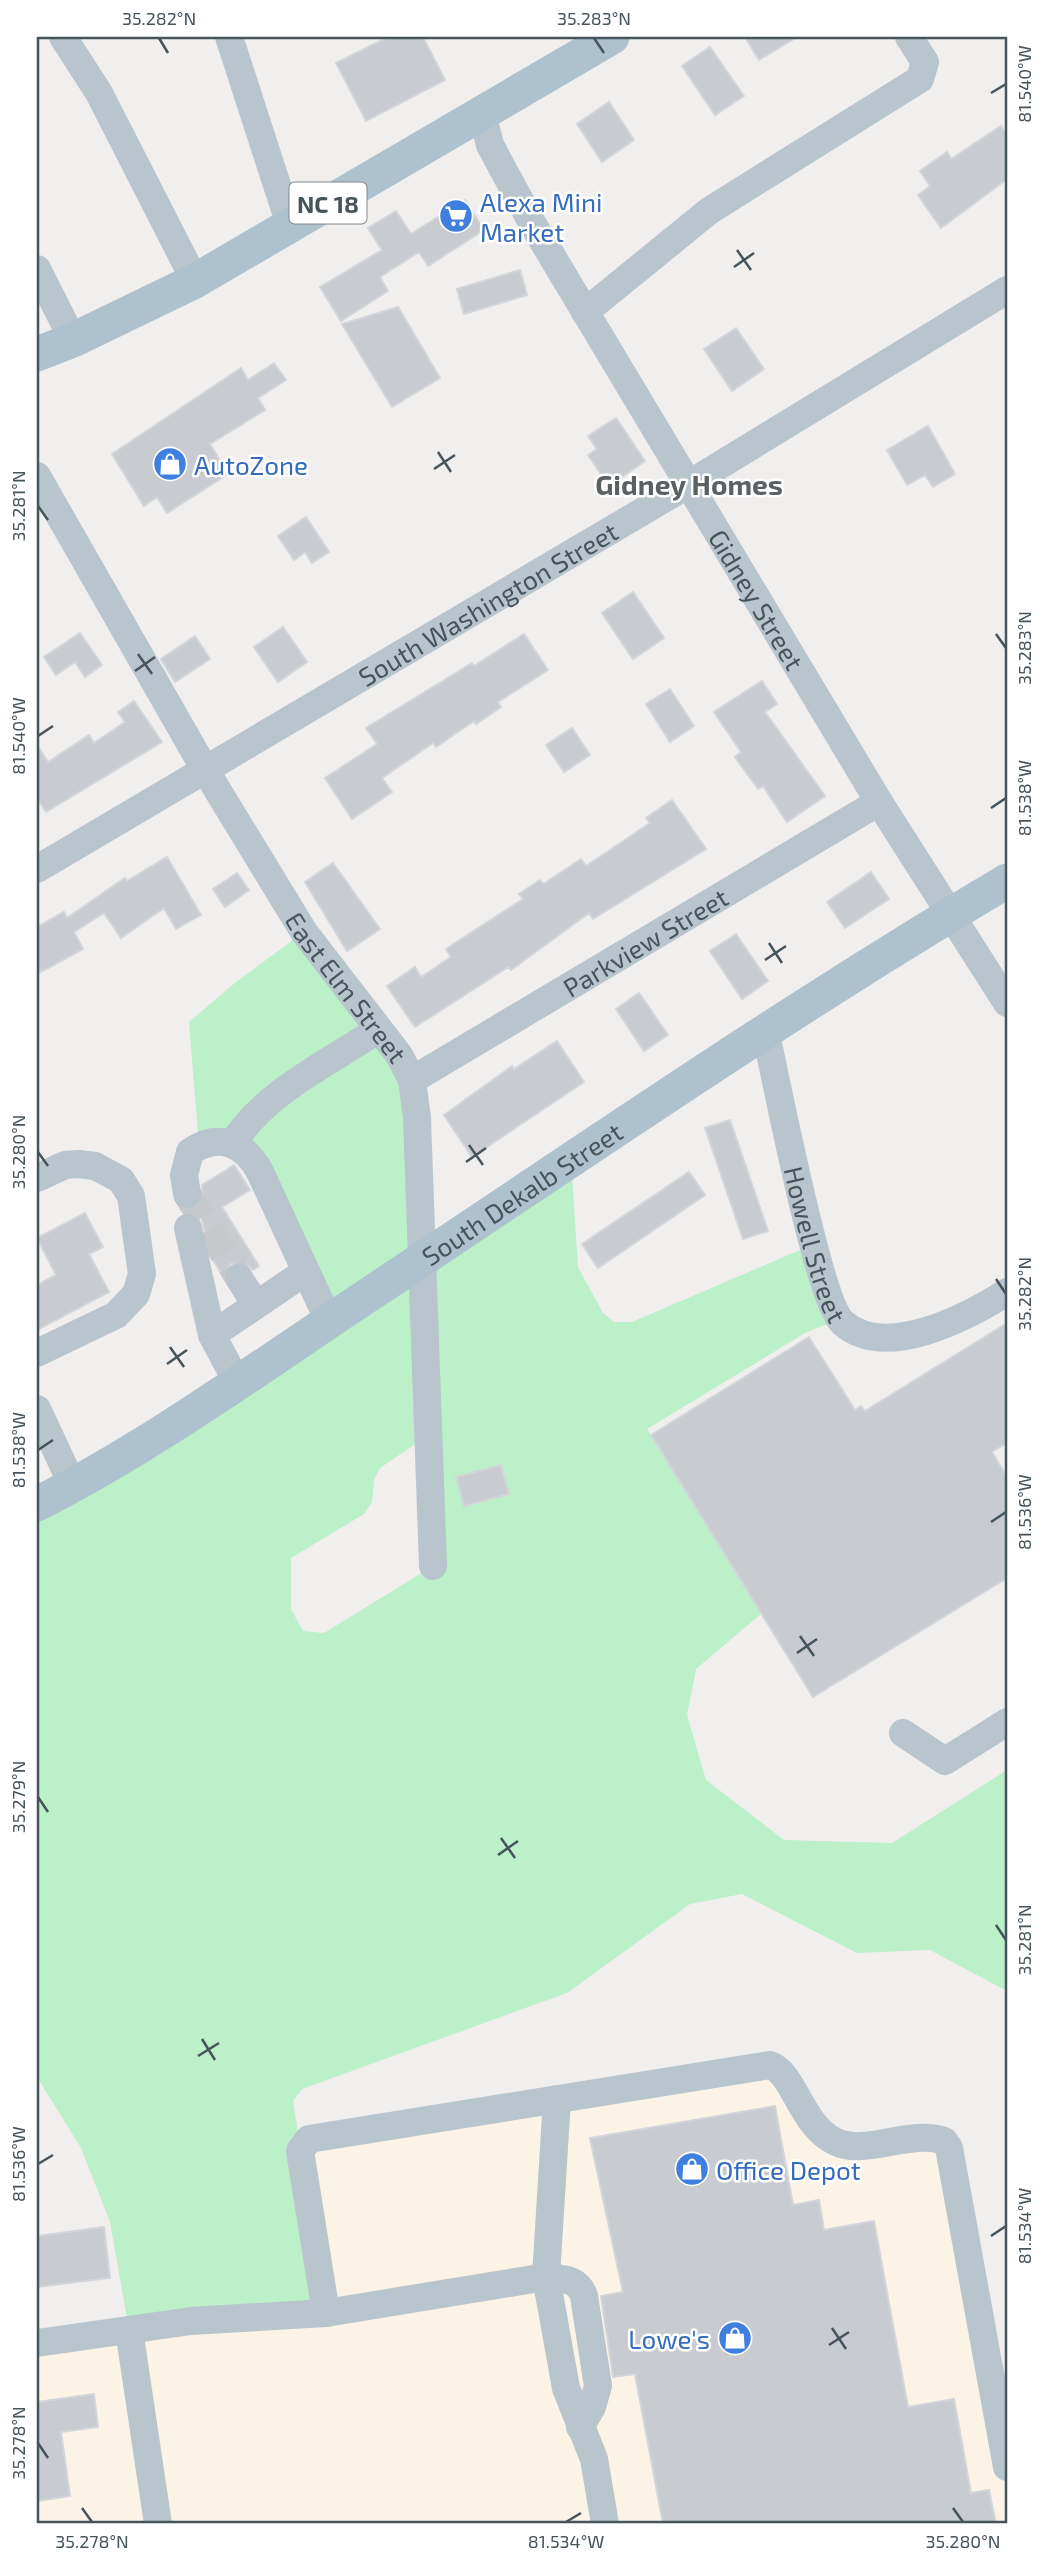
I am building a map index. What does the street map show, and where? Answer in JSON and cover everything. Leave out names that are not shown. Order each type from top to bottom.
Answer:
[{"type":"main road","name":"NC 18","points":[[37,354],[74,340],[195,281],[612,37]]},
{"type":"main road","name":"South Dekalb Street","points":[[37,1504],[73,1486],[237,1382],[765,1030],[1007,881]]},
{"type":"street","points":[[63,37],[99,93],[195,281]]},
{"type":"street","points":[[229,37],[290,225]]},
{"type":"street","points":[[585,312],[709,211],[916,82],[924,73],[925,62],[909,37]]},
{"type":"street","name":"Gidney Street","points":[[482,113],[490,145],[585,312],[879,802],[1007,1003]]},
{"type":"street","points":[[37,269],[74,340]]},
{"type":"street","name":"South Washington Street","points":[[37,869],[204,768],[689,485],[1007,290]]},
{"type":"street","name":"East Elm Street","points":[[37,476],[204,768],[304,932],[399,1055],[412,1080],[417,1118],[433,1566]]},
{"type":"street","name":"Parkview Street","points":[[412,1080],[879,802]]},
{"type":"street","points":[[233,1143],[246,1122],[263,1105],[379,1030]]},
{"type":"street","name":"Howell Street","points":[[765,1030],[823,1283],[839,1319],[865,1334],[899,1335],[936,1329],[963,1319],[1007,1292]]},
{"type":"street","points":[[187,1194],[184,1175],[190,1152],[214,1142],[233,1143],[253,1160],[329,1321]]},
{"type":"street","points":[[37,1178],[65,1165],[95,1166],[121,1180],[131,1196],[142,1275],[135,1294],[116,1315],[37,1353]]},
{"type":"street","points":[[188,1228],[212,1335],[237,1382]]},
{"type":"street","points":[[212,1335],[305,1272]]},
{"type":"street","points":[[239,1278],[256,1305]]},
{"type":"street","points":[[37,1409],[73,1486]]},
{"type":"street","points":[[903,1733],[945,1761],[1007,1723]]},
{"type":"street","points":[[326,2313],[300,2158],[302,2144],[321,2135],[770,2065],[785,2074],[799,2104],[815,2127],[839,2144],[856,2145],[925,2138],[944,2141],[952,2157],[1007,2467]]},
{"type":"street","points":[[557,2099],[546,2277],[566,2388],[594,2459],[605,2524]]},
{"type":"street","points":[[37,2343],[203,2320],[326,2313],[546,2277]]},
{"type":"street","points":[[129,2330],[158,2524]]},
{"type":"shaded area","points":[[757,2066],[826,2136],[936,2139],[1007,2467],[1007,2524],[37,2524],[37,2343],[191,2321],[300,2151]]},
{"type":"green space","points":[[304,932],[399,1055],[421,1260],[571,1160],[578,1267],[603,1313],[614,1322],[632,1322],[814,1244],[840,1319],[805,1333],[647,1429],[762,1613],[696,1669],[687,1715],[706,1780],[784,1840],[892,1843],[1007,1770],[1007,1991],[930,1950],[857,1953],[742,1894],[690,1904],[567,1993],[302,2089],[293,2101],[326,2313],[129,2330],[110,2222],[81,2148],[37,2077],[37,1504],[329,1321],[253,1160],[199,1146],[189,1022],[236,982]],"holes":[[[427,1436],[433,1566],[324,1633],[303,1631],[291,1609],[291,1558],[364,1514],[372,1502],[374,1480],[380,1468]]]},
{"type":"building","points":[[388,37],[423,37],[445,80],[366,121],[336,63]]},
{"type":"building","points":[[745,37],[797,37],[759,60]]},
{"type":"building","points":[[710,47],[744,96],[715,115],[682,66]]},
{"type":"building","points":[[609,102],[634,140],[602,162],[577,124]]},
{"type":"building","points":[[1001,126],[1007,135],[1007,179],[941,228],[918,195],[930,186],[920,171],[947,152],[951,159]]},
{"type":"building","points":[[465,200],[484,230],[428,266],[419,252],[380,277],[388,291],[341,321],[320,287],[382,250],[368,228],[396,211],[411,234]]},
{"type":"building","points":[[520,270],[527,295],[464,314],[457,289]]},
{"type":"building","points":[[398,307],[440,378],[392,407],[342,324]]},
{"type":"building","points":[[736,328],[764,369],[732,391],[704,349]]},
{"type":"building","name":"AutoZone","points":[[274,363],[286,380],[258,398],[265,410],[210,444],[228,474],[167,513],[157,497],[144,506],[112,454],[241,368],[248,380]]},
{"type":"building","points":[[616,418],[645,461],[609,486],[588,455],[597,449],[588,436]]},
{"type":"building","points":[[928,426],[955,474],[933,487],[925,475],[907,485],[887,450]]},
{"type":"building","points":[[306,517],[329,552],[312,563],[305,552],[294,560],[278,536]]},
{"type":"building","points":[[633,592],[664,638],[633,659],[602,613]]},
{"type":"building","points":[[283,627],[307,662],[278,682],[254,647]]},
{"type":"building","points":[[80,633],[102,665],[85,677],[75,662],[56,675],[44,657]]},
{"type":"building","points":[[524,634],[548,670],[498,702],[501,707],[476,724],[474,721],[436,747],[433,743],[382,778],[392,792],[352,819],[325,778],[377,744],[366,728]]},
{"type":"building","points":[[195,636],[210,659],[175,682],[161,659]]},
{"type":"building","points":[[762,681],[777,704],[765,712],[825,796],[787,822],[763,786],[758,789],[735,757],[741,752],[714,712]]},
{"type":"building","points":[[670,689],[694,726],[670,742],[646,704]]},
{"type":"building","points":[[134,701],[162,742],[46,812],[37,798],[37,745],[48,762],[89,735],[94,743],[125,722],[118,712]]},
{"type":"building","points":[[572,728],[590,755],[564,772],[546,745]]},
{"type":"building","points":[[672,800],[706,849],[593,919],[589,913],[511,970],[508,967],[415,1027],[387,986],[415,967],[421,977],[451,957],[446,949],[523,899],[519,894],[540,880],[543,884],[581,859],[586,866],[650,823],[646,818]]},
{"type":"building","points":[[167,857],[201,915],[176,929],[164,908],[121,938],[104,913],[74,932],[83,949],[37,974],[37,927],[64,912],[67,918],[125,878],[127,881]]},
{"type":"building","points":[[333,863],[380,929],[347,951],[305,882]]},
{"type":"building","points":[[871,872],[889,899],[845,928],[827,902]]},
{"type":"building","points":[[237,873],[249,890],[225,907],[213,889]]},
{"type":"building","points":[[736,934],[768,981],[742,999],[710,951]]},
{"type":"building","points":[[639,993],[668,1035],[644,1051],[616,1009]]},
{"type":"building","points":[[557,1041],[584,1082],[472,1157],[444,1115],[512,1066],[514,1069]]},
{"type":"building","points":[[730,1120],[768,1231],[743,1239],[705,1128]]},
{"type":"building","points":[[234,1165],[250,1190],[222,1207],[259,1266],[253,1270],[246,1263],[230,1264],[223,1276],[212,1258],[201,1217],[182,1210],[198,1206],[203,1199],[202,1185]]},
{"type":"building","points":[[689,1172],[705,1195],[598,1268],[582,1244]]},
{"type":"building","points":[[85,1213],[103,1247],[89,1254],[109,1292],[37,1330],[37,1285],[56,1275],[37,1238]]},
{"type":"building","points":[[1007,1323],[1007,1443],[992,1452],[1007,1477],[1007,1578],[813,1697],[651,1435],[809,1337],[855,1410],[861,1406],[865,1411]]},
{"type":"building","points":[[501,1465],[509,1494],[464,1506],[456,1477]]},
{"type":"building","name":"Lowe's","points":[[775,2106],[793,2205],[819,2200],[824,2230],[874,2221],[908,2407],[954,2399],[971,2493],[989,2490],[996,2524],[663,2524],[635,2374],[613,2377],[601,2296],[623,2292],[590,2138]]},
{"type":"building","points":[[104,2227],[110,2278],[37,2287],[37,2236]]},
{"type":"building","points":[[94,2394],[98,2427],[61,2432],[70,2496],[37,2501],[37,2402]]},
{"type":"tunnel","points":[[187,1194],[239,1278]]},
{"type":"place","name":"Alexa Mini Market","points":[[456,216]]},
{"type":"place","name":"AutoZone","points":[[170,464]]},
{"type":"place","name":"Office Depot","points":[[692,2169]]},
{"type":"place","name":"Lowe's","points":[[735,2338]]},
{"type":"district","name":"Gidney Homes","points":[[689,484]]}]
